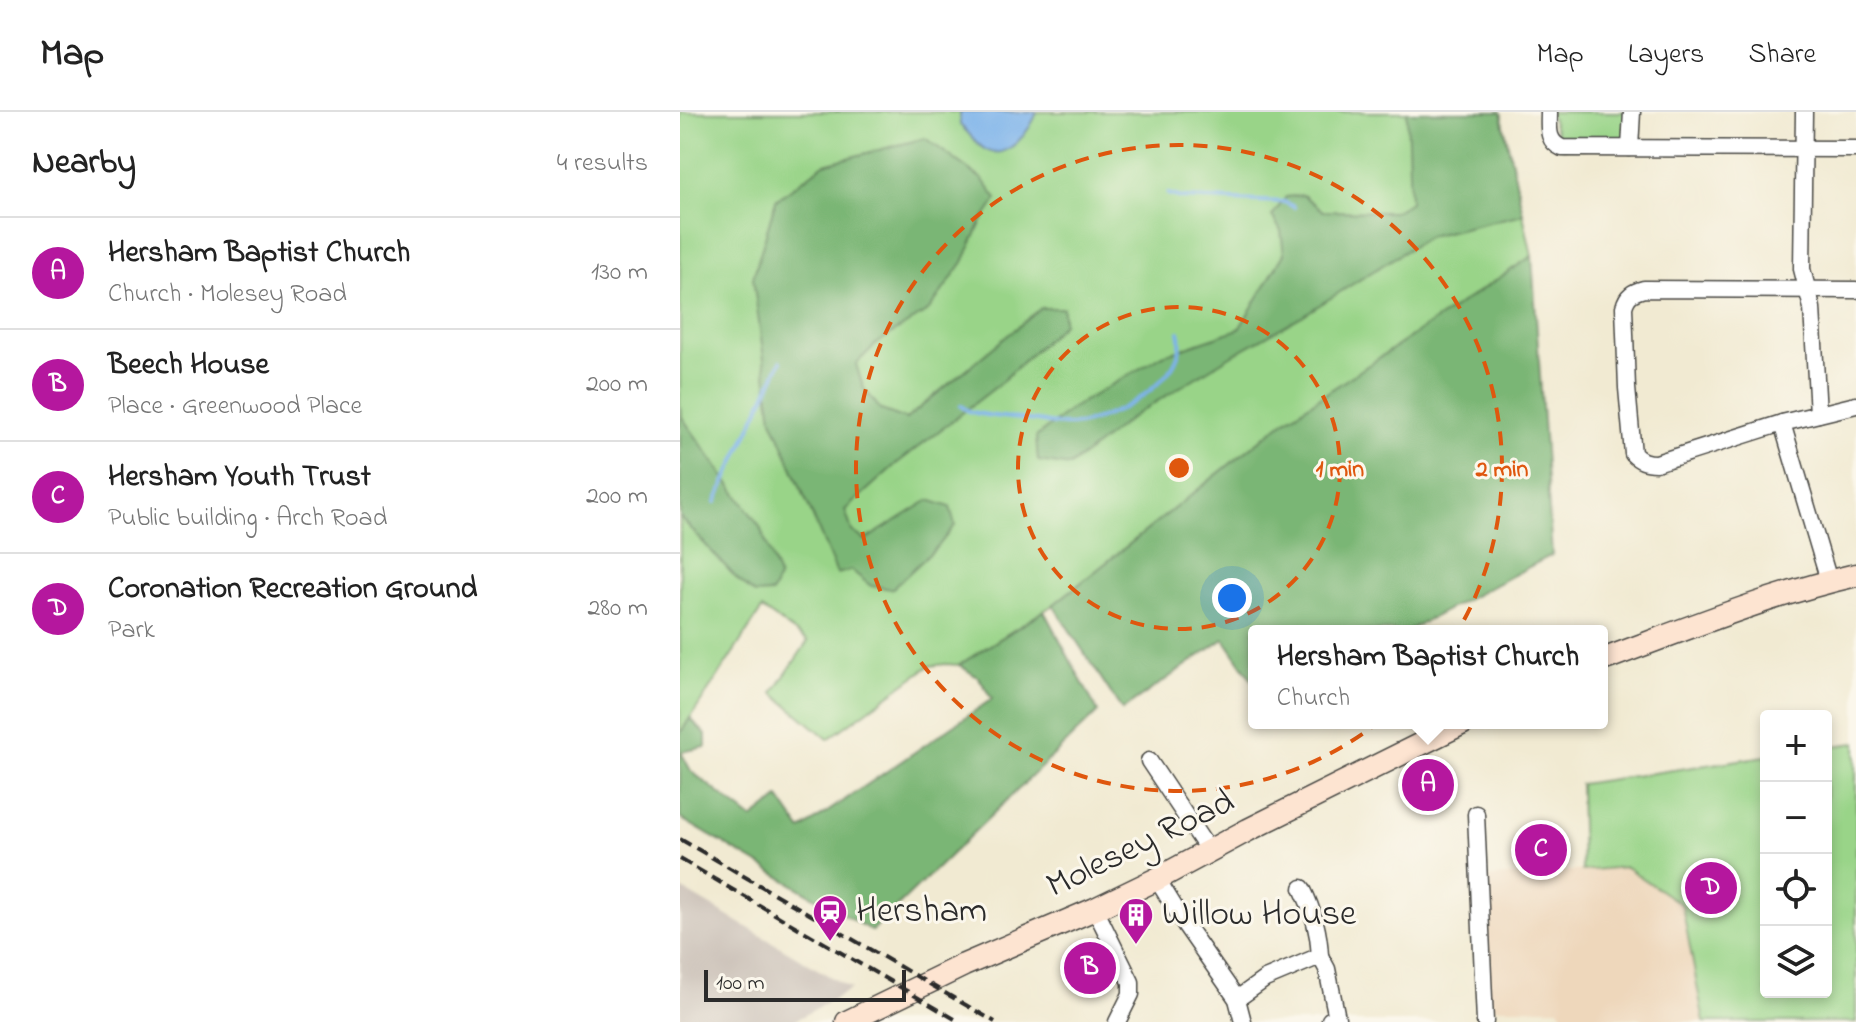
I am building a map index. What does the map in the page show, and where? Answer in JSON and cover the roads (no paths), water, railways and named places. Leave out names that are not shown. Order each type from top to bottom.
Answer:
[{"type":"street","points":[[1549,112],[1550,139],[1562,148],[1856,149]]},
{"type":"street","points":[[1630,148],[1632,112]]},
{"type":"street","points":[[1804,112],[1802,269],[1812,308],[1818,414]]},
{"type":"street","points":[[1856,290],[1644,289],[1633,291],[1624,307],[1633,454],[1646,463],[1656,463],[1782,423],[1856,405]]},
{"type":"street","points":[[1782,423],[1829,581]]},
{"type":"street","points":[[1608,658],[1725,615],[1856,575]]},
{"type":"street","name":"Molesey Road","points":[[847,1022],[964,965],[1157,879],[1451,729]]},
{"type":"street","points":[[1149,761],[1209,851]]},
{"type":"street","points":[[1476,814],[1485,1022]]},
{"type":"street","points":[[1157,879],[1237,999],[1243,1022]]},
{"type":"street","points":[[1302,888],[1314,912],[1320,956],[1327,969],[1337,1018],[1330,1020]]},
{"type":"street","points":[[1095,909],[1131,982],[1131,994],[1117,1022]]},
{"type":"street","points":[[1237,999],[1265,979],[1320,956]]},
{"type":"water","points":[[960,112],[1037,112],[1017,142],[1002,152],[994,153],[983,148],[960,125]]},
{"type":"waterway","points":[[1168,194],[1182,198],[1284,202],[1294,207]]},
{"type":"waterway","points":[[961,406],[979,414],[1061,425],[1106,416],[1144,395],[1161,381],[1173,366],[1180,349],[1179,332]]},
{"type":"waterway","points":[[716,502],[781,361]]},
{"type":"railway","points":[[680,839],[995,1022]]},
{"type":"railway","points":[[680,859],[960,1022]]},
{"type":"place","name":"Hersham Baptist Church","points":[[1428,785]]},
{"type":"place","name":"Hersham Youth Trust","points":[[1541,850]]},
{"type":"place","name":"Coronation Recreation Ground","points":[[1711,888]]},
{"type":"place","name":"Hersham","points":[[830,943]]},
{"type":"place","name":"Willow House","points":[[1136,946]]},
{"type":"place","name":"Beech House","points":[[1090,968]]}]
